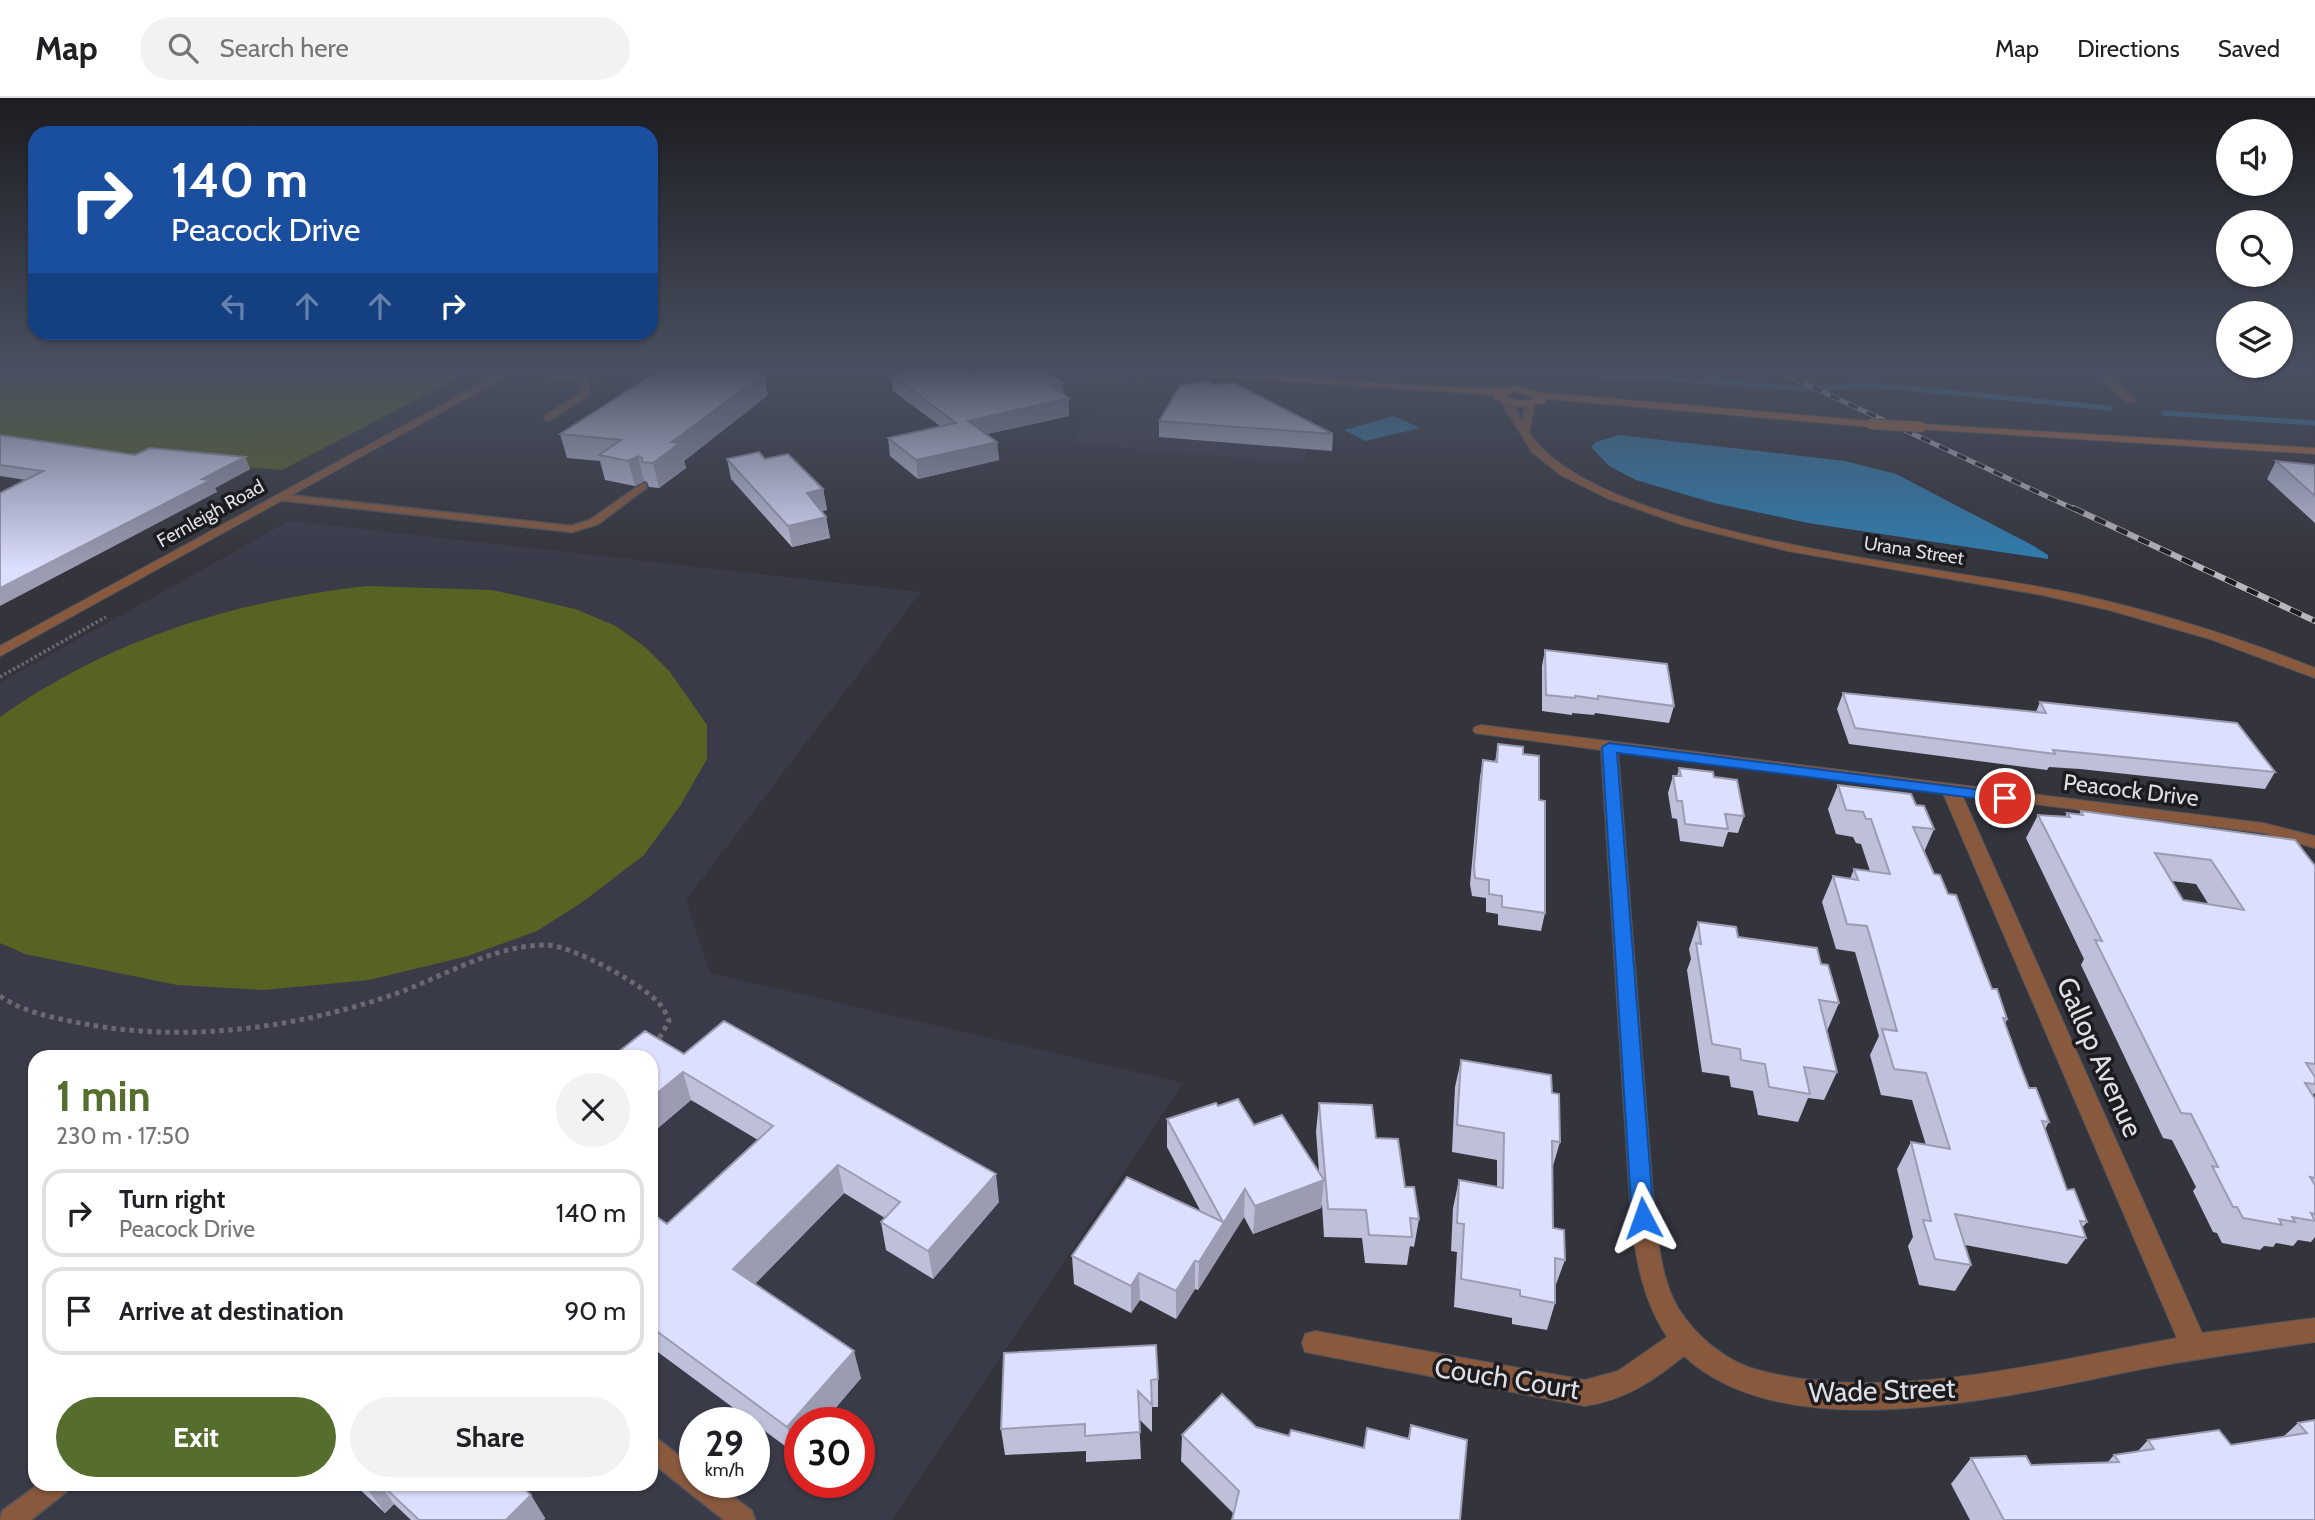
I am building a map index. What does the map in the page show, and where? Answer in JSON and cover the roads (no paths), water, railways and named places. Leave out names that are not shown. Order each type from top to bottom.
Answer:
[{"type":"main road","points":[[2075,436],[2315,451]]},
{"type":"street","name":"Fernleigh Road","points":[[2,650],[390,436]]},
{"type":"street","name":"Urana Street","points":[[1527,436],[1540,454],[1572,476],[1617,498],[1686,523],[1781,546],[2030,589],[2119,608],[2259,650],[2315,673]]},
{"type":"street","name":"Peacock Drive","points":[[1481,730],[2263,828],[2315,842]]},
{"type":"street","name":"Wade Street","points":[[1609,747],[1644,1230],[1651,1280],[1665,1311],[1685,1339],[1717,1365],[1765,1387],[1798,1394],[1865,1396],[2008,1382],[2195,1347],[2315,1330]]},
{"type":"street","name":"Gallop Avenue","points":[[1951,791],[2195,1347]]},
{"type":"street","name":"Couch Court","points":[[1315,1343],[1585,1393],[1610,1390],[1632,1380],[1685,1339]]},
{"type":"lane","points":[[279,497],[572,528],[594,522],[643,486]]},
{"type":"lane","points":[[658,1453],[743,1520]]},
{"type":"lane","points":[[11,1520],[49,1491]]},
{"type":"water","points":[[1356,436],[1385,436],[1365,441]]},
{"type":"water","points":[[1615,436],[1631,436],[1845,461],[1896,474],[2032,545],[2048,555],[2048,559],[1808,523],[1714,503],[1636,480],[1609,466],[1591,447],[1596,442]]},
{"type":"railway","points":[[1918,436],[2076,510]]},
{"type":"railway","points":[[2073,508],[2315,621]]}]
